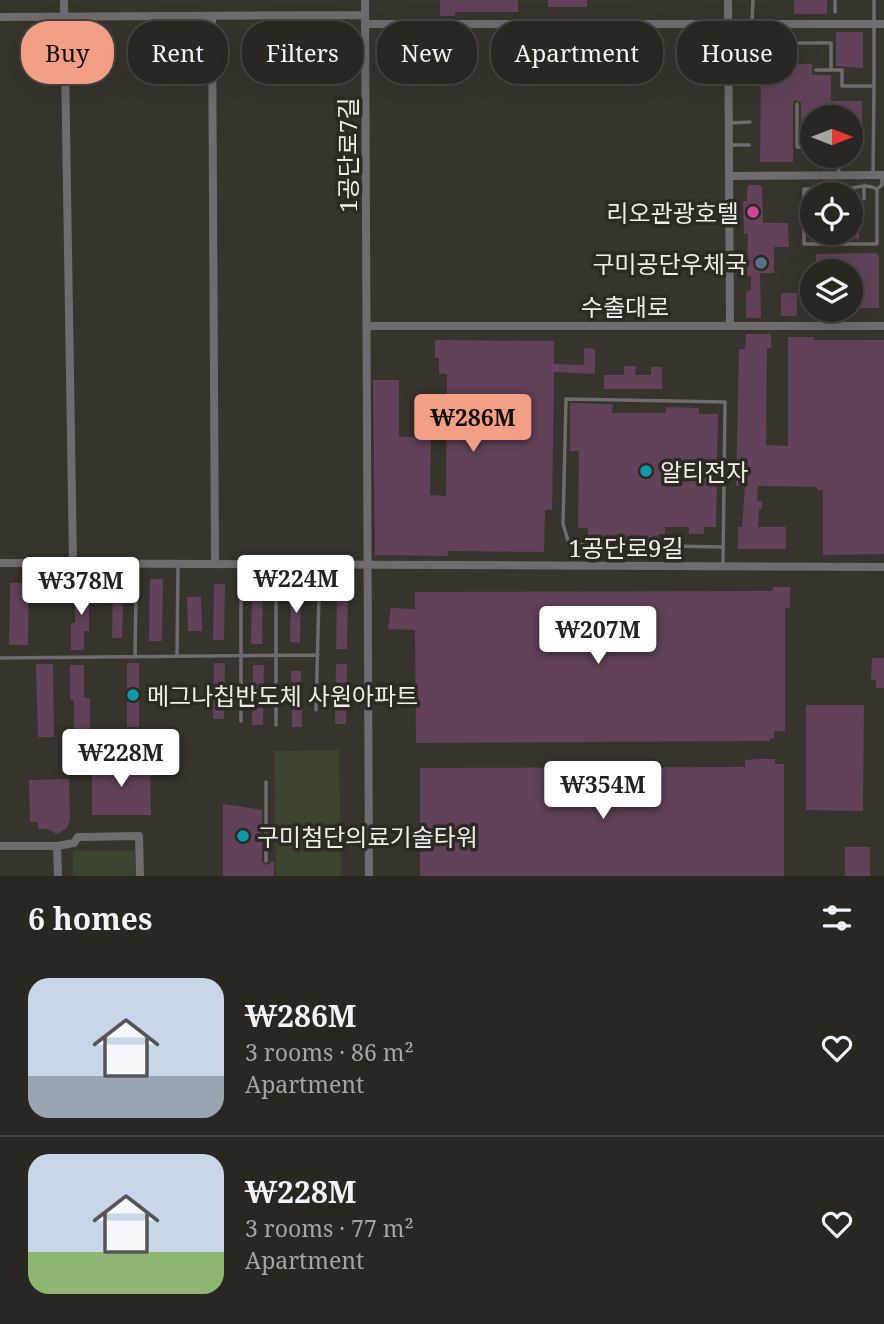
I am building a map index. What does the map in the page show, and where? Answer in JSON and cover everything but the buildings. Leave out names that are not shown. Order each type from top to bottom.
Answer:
[{"type":"street","points":[[64,0],[73,563]]},
{"type":"street","name":"1공단로7길","points":[[365,0],[368,565]]},
{"type":"street","points":[[728,0],[728,21]]},
{"type":"street","points":[[212,16],[215,564]]},
{"type":"street","points":[[0,17],[212,16],[677,23]]},
{"type":"street","points":[[797,24],[884,24]]},
{"type":"street","points":[[729,84],[730,326]]},
{"type":"street","points":[[729,176],[880,175]]},
{"type":"street","name":"수출대로","points":[[367,326],[884,326]]},
{"type":"street","name":"1공단로9길","points":[[0,563],[884,567]]},
{"type":"street","points":[[368,565],[369,876]]},
{"type":"street","points":[[0,846],[57,846],[74,843],[78,837],[139,836],[140,876]]},
{"type":"street","points":[[57,846],[58,876]]},
{"type":"lane","points":[[752,21],[753,0]]},
{"type":"lane","points":[[835,0],[835,12]]},
{"type":"lane","points":[[863,244],[877,244],[877,189],[881,185],[874,86],[874,0]]},
{"type":"lane","points":[[799,43],[831,43],[831,70]]},
{"type":"lane","points":[[816,70],[842,70],[842,86],[874,86]]},
{"type":"lane","points":[[797,104],[797,147],[800,147]]},
{"type":"lane","points":[[729,122],[750,122]]},
{"type":"lane","points":[[729,145],[749,145]]},
{"type":"lane","points":[[838,168],[839,176]]},
{"type":"lane","points":[[864,199],[864,185],[877,189]]},
{"type":"lane","points":[[723,547],[569,544],[562,524],[566,399],[724,402],[723,566]]},
{"type":"lane","points":[[177,656],[178,564]]},
{"type":"lane","points":[[275,725],[276,586]]},
{"type":"lane","points":[[135,657],[136,592]]},
{"type":"lane","points":[[241,592],[241,721]]},
{"type":"lane","points":[[316,710],[319,594]]},
{"type":"lane","points":[[0,658],[318,655]]},
{"type":"lane","points":[[266,782],[266,861]]},
{"type":"green space","points":[[339,750],[341,876],[276,876],[274,751]]},
{"type":"green space","points":[[73,851],[135,851],[135,876],[73,876]]},
{"type":"place","name":"리오관광호텔","points":[[753,212]]},
{"type":"place","name":"구미공단우체국","points":[[761,263]]},
{"type":"place","name":"알티전자","points":[[646,471]]},
{"type":"place","name":"메그나칩반도체 사원아파트","points":[[133,695]]},
{"type":"place","name":"구미첨단의료기술타워","points":[[243,836]]}]
